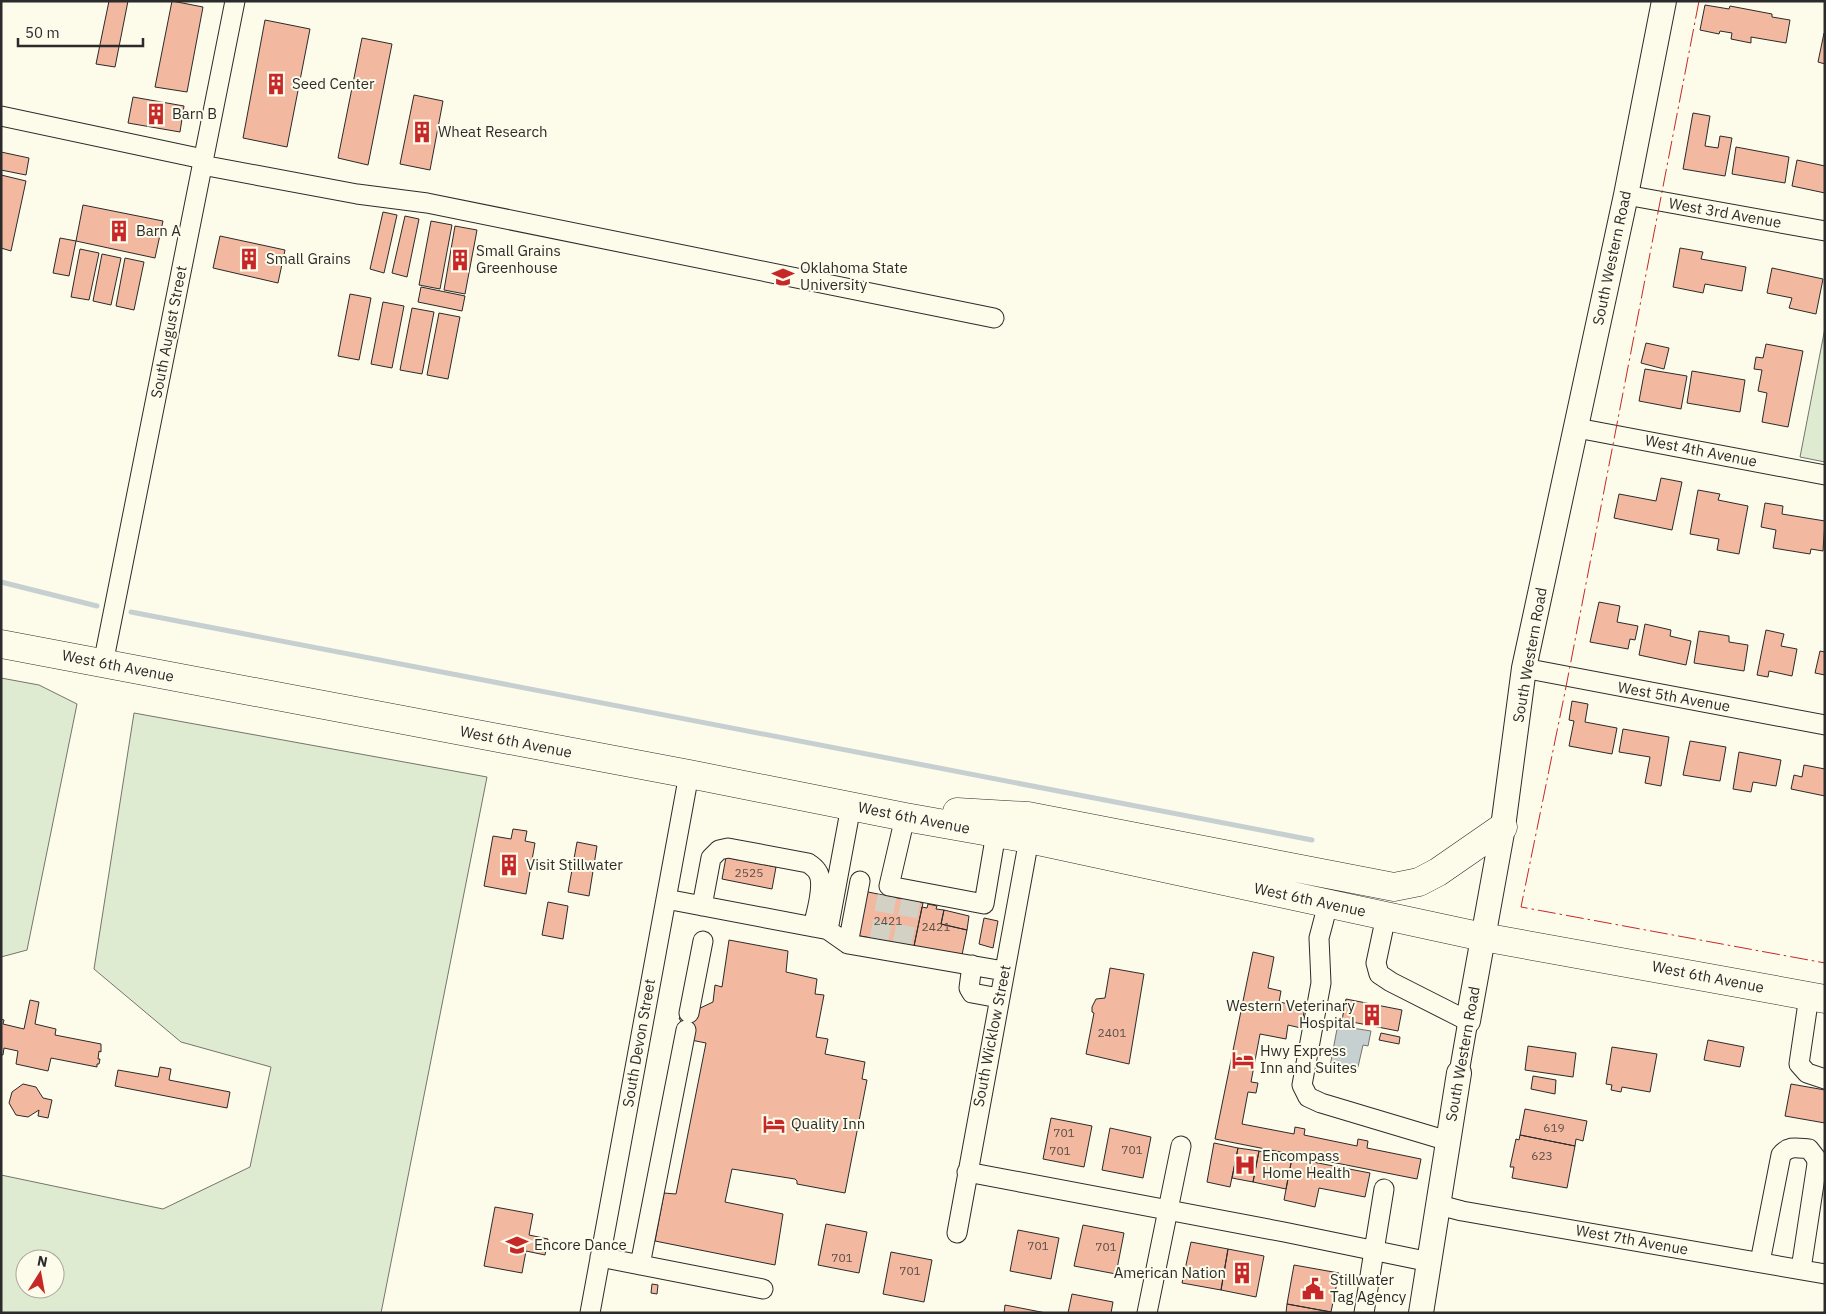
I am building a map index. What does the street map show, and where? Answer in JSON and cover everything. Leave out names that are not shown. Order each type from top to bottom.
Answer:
[{"type":"highway","name":"West 6th Avenue","points":[[1,644],[1029,839],[1484,937],[1817,997]]},
{"type":"highway","points":[[851,806],[1028,816],[1394,887],[1418,882],[1438,872],[1503,827]]},
{"type":"main road","name":"South Western Road","points":[[1468,1021],[1503,827],[1524,668],[1626,195],[1664,1]]},
{"type":"main road","name":"South Western Road","points":[[1421,1313],[1460,1073]]},
{"type":"street","name":"South August Street","points":[[103,664],[235,1]]},
{"type":"street","points":[[1,116],[202,162],[357,194],[427,203],[994,318]]},
{"type":"street","name":"West 3rd Avenue","points":[[1626,195],[1825,231]]},
{"type":"street","name":"West 4th Avenue","points":[[1577,428],[1825,475]]},
{"type":"street","name":"West 5th Avenue","points":[[1524,668],[1825,725]]},
{"type":"street","name":"South Devon Street","points":[[590,1313],[689,774]]},
{"type":"street","points":[[821,929],[838,877],[851,806]]},
{"type":"street","points":[[888,891],[905,817]]},
{"type":"street","points":[[984,904],[996,834]]},
{"type":"street","name":"South Wicklow Street","points":[[957,1233],[1029,839]]},
{"type":"street","points":[[702,906],[711,858],[719,850],[728,848],[808,863],[816,869],[820,877],[821,929]]},
{"type":"street","points":[[838,877],[860,881],[888,891],[912,895],[984,904],[1016,905]]},
{"type":"street","points":[[848,944],[860,881]]},
{"type":"street","points":[[666,899],[821,929],[848,944],[878,944],[1004,971]]},
{"type":"street","points":[[1328,904],[1319,938],[1321,983],[1302,1085],[1308,1097],[1321,1103],[1448,1141]]},
{"type":"street","points":[[1386,916],[1376,963],[1379,974],[1468,1021]]},
{"type":"street","points":[[640,1265],[703,941]]},
{"type":"street","points":[[972,965],[969,988],[972,993],[999,998]]},
{"type":"street","points":[[1817,997],[1799,1064],[1807,1073],[1825,1079]]},
{"type":"street","name":"South Western Road","points":[[1460,1073],[1468,1021]]},
{"type":"street","points":[[1147,1313],[1181,1146]]},
{"type":"street","points":[[1760,1262],[1781,1155],[1790,1147],[1809,1149],[1816,1158],[1817,1164],[1801,1269]]},
{"type":"street","points":[[967,1172],[1430,1262]]},
{"type":"street","points":[[1364,1313],[1384,1189]]},
{"type":"street","name":"West 7th Avenue","points":[[1439,1205],[1462,1211],[1825,1274]]},
{"type":"street","points":[[600,1257],[763,1289]]},
{"type":"green space","points":[[1825,328],[1825,462],[1800,457]]},
{"type":"green space","points":[[1,678],[39,685],[77,704],[27,950],[1,957]]},
{"type":"green space","points":[[134,713],[487,777],[381,1313],[1,1313],[1,1175],[163,1209],[250,1167],[271,1067],[181,1042],[94,969]]},
{"type":"shaded area","points":[[1346,1027],[1371,1031],[1368,1046],[1363,1045],[1358,1067],[1351,1070],[1330,1066],[1337,1029]]},
{"type":"building","points":[[109,1],[128,1],[115,67],[96,64]]},
{"type":"building","points":[[172,1],[203,7],[187,92],[155,87]]},
{"type":"building","points":[[1705,5],[1729,9],[1730,6],[1772,14],[1772,17],[1790,20],[1786,43],[1751,37],[1751,43],[1731,39],[1732,33],[1720,31],[1719,34],[1700,30]]},
{"type":"building","name":"Seed Center","points":[[265,20],[310,29],[287,147],[243,138]]},
{"type":"building","points":[[1825,33],[1825,64],[1818,62]]},
{"type":"building","points":[[362,38],[392,44],[368,165],[338,158]]},
{"type":"building","name":"Wheat Research","points":[[414,95],[443,101],[430,170],[400,164]]},
{"type":"building","name":"Barn B","points":[[133,97],[184,106],[180,132],[128,123]]},
{"type":"building","points":[[1693,113],[1710,116],[1705,146],[1718,148],[1720,136],[1732,138],[1725,176],[1683,169]]},
{"type":"building","points":[[1736,147],[1789,157],[1785,183],[1732,174]]},
{"type":"building","points":[[1,152],[29,158],[26,175],[1,170]]},
{"type":"building","points":[[1797,160],[1825,166],[1825,193],[1792,186]]},
{"type":"building","points":[[1,175],[26,181],[11,251],[1,248]]},
{"type":"building","name":"Barn A","points":[[83,205],[163,221],[155,258],[76,241]]},
{"type":"building","points":[[383,212],[397,215],[384,273],[370,269]]},
{"type":"building","points":[[405,216],[419,219],[407,277],[392,273]]},
{"type":"building","name":"Small Grains Greenhouse","points":[[431,221],[452,225],[440,289],[419,285]]},
{"type":"building","name":"Small Grains Greenhouse","points":[[455,226],[477,230],[465,294],[444,290]]},
{"type":"building","name":"Small Grains","points":[[220,236],[285,250],[278,283],[213,268]]},
{"type":"building","points":[[60,238],[76,241],[69,276],[53,273]]},
{"type":"building","points":[[1680,248],[1703,252],[1701,259],[1746,267],[1742,291],[1705,284],[1703,293],[1673,287]]},
{"type":"building","points":[[80,249],[99,253],[89,300],[71,297]]},
{"type":"building","points":[[102,254],[121,258],[111,305],[93,301]]},
{"type":"building","points":[[125,258],[144,262],[134,310],[116,306]]},
{"type":"building","points":[[1772,268],[1823,279],[1816,314],[1789,308],[1792,298],[1767,293]]},
{"type":"building","name":"Small Grains Greenhouse","points":[[421,287],[465,296],[462,311],[418,302]]},
{"type":"building","points":[[350,294],[371,298],[359,360],[338,356]]},
{"type":"building","points":[[383,302],[404,306],[392,368],[371,364]]},
{"type":"building","points":[[412,308],[434,312],[422,374],[400,370]]},
{"type":"building","name":"Small Grains Greenhouse","points":[[439,313],[460,317],[448,379],[427,375]]},
{"type":"building","points":[[1646,343],[1669,348],[1664,369],[1641,363]]},
{"type":"building","points":[[1766,344],[1803,351],[1788,427],[1762,422],[1767,393],[1758,391],[1762,370],[1754,369],[1756,357],[1763,358]]},
{"type":"building","points":[[1645,369],[1687,376],[1681,409],[1639,401]]},
{"type":"building","points":[[1692,371],[1745,380],[1740,412],[1687,403]]},
{"type":"building","points":[[1661,478],[1682,482],[1672,530],[1614,518],[1619,494],[1656,501]]},
{"type":"building","points":[[1698,490],[1720,494],[1718,500],[1748,506],[1739,554],[1717,550],[1719,539],[1690,534]]},
{"type":"building","points":[[1765,503],[1783,506],[1782,514],[1825,521],[1823,551],[1811,549],[1810,554],[1773,548],[1776,530],[1761,527]]},
{"type":"building","points":[[1599,602],[1620,606],[1617,622],[1638,626],[1635,640],[1630,639],[1628,649],[1590,642]]},
{"type":"building","points":[[1645,624],[1671,630],[1670,636],[1691,641],[1686,665],[1639,655]]},
{"type":"building","points":[[1766,630],[1784,634],[1781,646],[1797,649],[1792,676],[1769,671],[1768,677],[1757,675]]},
{"type":"building","points":[[1699,631],[1729,636],[1729,642],[1748,645],[1744,671],[1694,663]]},
{"type":"building","points":[[1820,651],[1825,652],[1825,675],[1815,673]]},
{"type":"building","points":[[1572,701],[1588,704],[1585,722],[1617,728],[1612,754],[1569,746],[1574,721],[1569,720]]},
{"type":"building","points":[[1623,729],[1669,737],[1661,786],[1645,783],[1650,757],[1619,752]]},
{"type":"building","points":[[1690,741],[1726,747],[1720,781],[1683,775]]},
{"type":"building","points":[[1739,752],[1781,760],[1776,786],[1753,782],[1751,792],[1733,789]]},
{"type":"building","points":[[1804,765],[1825,769],[1825,796],[1791,789],[1794,775],[1802,777]]},
{"type":"building","name":"Visit Stillwater","points":[[513,829],[527,831],[525,841],[535,843],[526,894],[484,886],[493,836],[511,839]]},
{"type":"building","points":[[577,842],[597,846],[589,896],[568,892]]},
{"type":"building","points":[[739,856],[746,858],[746,861],[776,867],[772,889],[722,879],[726,857],[738,860]]},
{"type":"building","points":[[863,891],[923,903],[914,946],[855,935]]},
{"type":"building","points":[[548,902],[568,906],[563,939],[542,935]]},
{"type":"building","points":[[928,904],[937,906],[936,909],[944,910],[941,924],[967,930],[962,955],[914,946],[922,907],[927,908]]},
{"type":"building","points":[[944,910],[969,916],[967,930],[941,924]]},
{"type":"building","points":[[984,918],[998,921],[993,948],[979,944]]},
{"type":"building","name":"Quality Inn","points":[[729,940],[788,951],[786,972],[817,979],[815,994],[824,995],[816,1037],[828,1039],[825,1054],[865,1062],[862,1079],[867,1080],[845,1193],[797,1184],[795,1179],[732,1169],[725,1202],[783,1214],[775,1265],[655,1241],[664,1193],[676,1194],[706,1043],[691,1040],[679,1018],[713,1002],[715,985],[722,987]]},
{"type":"building","name":"Hwy Express Inn and Suites","points":[[1253,952],[1274,957],[1268,988],[1281,991],[1279,1002],[1305,1007],[1301,1028],[1288,1025],[1286,1039],[1260,1034],[1251,1082],[1258,1083],[1256,1093],[1248,1092],[1242,1124],[1294,1134],[1295,1127],[1305,1129],[1304,1135],[1357,1146],[1358,1139],[1368,1141],[1367,1148],[1421,1159],[1417,1179],[1215,1139]]},
{"type":"building","points":[[1110,968],[1144,974],[1129,1064],[1086,1054],[1094,1013],[1092,1012],[1092,1007],[1096,999],[1105,998]]},
{"type":"building","name":"Western Veterinary Hospital","points":[[1346,999],[1402,1010],[1398,1031],[1342,1020]]},
{"type":"building","points":[[30,1000],[39,1002],[35,1024],[56,1029],[55,1035],[101,1044],[101,1052],[99,1051],[98,1059],[100,1059],[97,1067],[51,1058],[48,1071],[16,1064],[18,1051],[4,1048],[3,1055],[1,1055],[1,1019],[4,1020],[3,1024],[24,1029]]},
{"type":"building","points":[[1381,1033],[1400,1037],[1399,1044],[1379,1040]]},
{"type":"building","points":[[1708,1040],[1744,1047],[1740,1067],[1704,1060]]},
{"type":"building","points":[[1528,1046],[1576,1053],[1573,1077],[1525,1070]]},
{"type":"building","points":[[1612,1047],[1657,1054],[1650,1092],[1622,1087],[1621,1092],[1611,1090],[1612,1085],[1606,1084]]},
{"type":"building","points":[[160,1067],[171,1069],[169,1080],[230,1092],[227,1108],[115,1086],[118,1070],[158,1077]]},
{"type":"building","points":[[1533,1076],[1556,1080],[1555,1094],[1531,1089]]},
{"type":"building","points":[[23,1084],[36,1087],[43,1098],[52,1100],[48,1118],[38,1116],[39,1110],[28,1117],[16,1115],[9,1103],[12,1092]]},
{"type":"building","points":[[1791,1084],[1825,1090],[1825,1123],[1785,1116]]},
{"type":"building","points":[[1525,1109],[1587,1121],[1583,1141],[1576,1139],[1575,1146],[1520,1135]]},
{"type":"building","points":[[1051,1118],[1092,1126],[1084,1167],[1043,1159]]},
{"type":"building","points":[[1110,1128],[1151,1137],[1143,1178],[1102,1170]]},
{"type":"building","points":[[1520,1135],[1575,1146],[1567,1188],[1512,1178],[1514,1167],[1510,1167],[1516,1139],[1519,1140]]},
{"type":"building","points":[[1214,1143],[1238,1148],[1230,1187],[1207,1182]]},
{"type":"building","name":"Encompass Home Health","points":[[1238,1148],[1259,1151],[1253,1182],[1232,1178]]},
{"type":"building","points":[[1259,1151],[1292,1158],[1286,1189],[1253,1182]]},
{"type":"building","points":[[1292,1158],[1370,1173],[1365,1197],[1319,1188],[1315,1207],[1284,1200]]},
{"type":"building","name":"Encore Dance","points":[[495,1207],[533,1214],[529,1235],[548,1239],[545,1255],[526,1251],[522,1273],[484,1266]]},
{"type":"building","points":[[826,1224],[867,1232],[859,1273],[818,1265]]},
{"type":"building","points":[[1083,1225],[1124,1233],[1116,1274],[1074,1266]]},
{"type":"building","points":[[1018,1230],[1059,1238],[1051,1279],[1010,1271]]},
{"type":"building","points":[[1191,1242],[1228,1249],[1221,1290],[1182,1283]]},
{"type":"building","name":"American Nation","points":[[1228,1249],[1264,1256],[1256,1297],[1221,1290]]},
{"type":"building","points":[[891,1252],[932,1260],[924,1302],[883,1294]]},
{"type":"building","name":"Stillwater Tag Agency","points":[[1294,1265],[1339,1273],[1331,1312],[1287,1304]]},
{"type":"building","points":[[652,1284],[658,1285],[657,1294],[651,1293]]},
{"type":"building","points":[[1072,1294],[1113,1302],[1111,1313],[1068,1313]]},
{"type":"building","points":[[1287,1304],[1331,1312],[1286,1313]]},
{"type":"building","points":[[1005,1305],[1046,1313],[1004,1313]]},
{"type":"waterway","points":[[1,582],[97,606]]},
{"type":"waterway","points":[[131,612],[1312,840]]},
{"type":"tunnel","points":[[879,940],[887,896]]},
{"type":"tunnel","points":[[902,944],[911,900]]},
{"type":"power","points":[[1699,1],[1565,692],[1521,907],[1825,963]]},
{"type":"place","name":"Seed Center","points":[[276,84]]},
{"type":"place","name":"Barn B","points":[[156,114]]},
{"type":"place","name":"Wheat Research","points":[[422,132]]},
{"type":"place","name":"Barn A","points":[[119,231]]},
{"type":"place","name":"Small Grains","points":[[249,259]]},
{"type":"place","name":"Small Grains Greenhouse","points":[[460,260]]},
{"type":"place","name":"Oklahoma State University","points":[[783,277]]},
{"type":"place","name":"Visit Stillwater","points":[[509,865]]},
{"type":"place","name":"Western Veterinary Hospital","points":[[1372,1015]]},
{"type":"place","name":"Hwy Express Inn and Suites","points":[[1243,1060]]},
{"type":"place","name":"Quality Inn","points":[[774,1124]]},
{"type":"place","name":"Encompass Home Health","points":[[1245,1165]]},
{"type":"place","name":"Encore Dance","points":[[517,1245]]},
{"type":"place","name":"American Nation","points":[[1242,1273]]},
{"type":"place","name":"Stillwater Tag Agency","points":[[1313,1289]]}]
